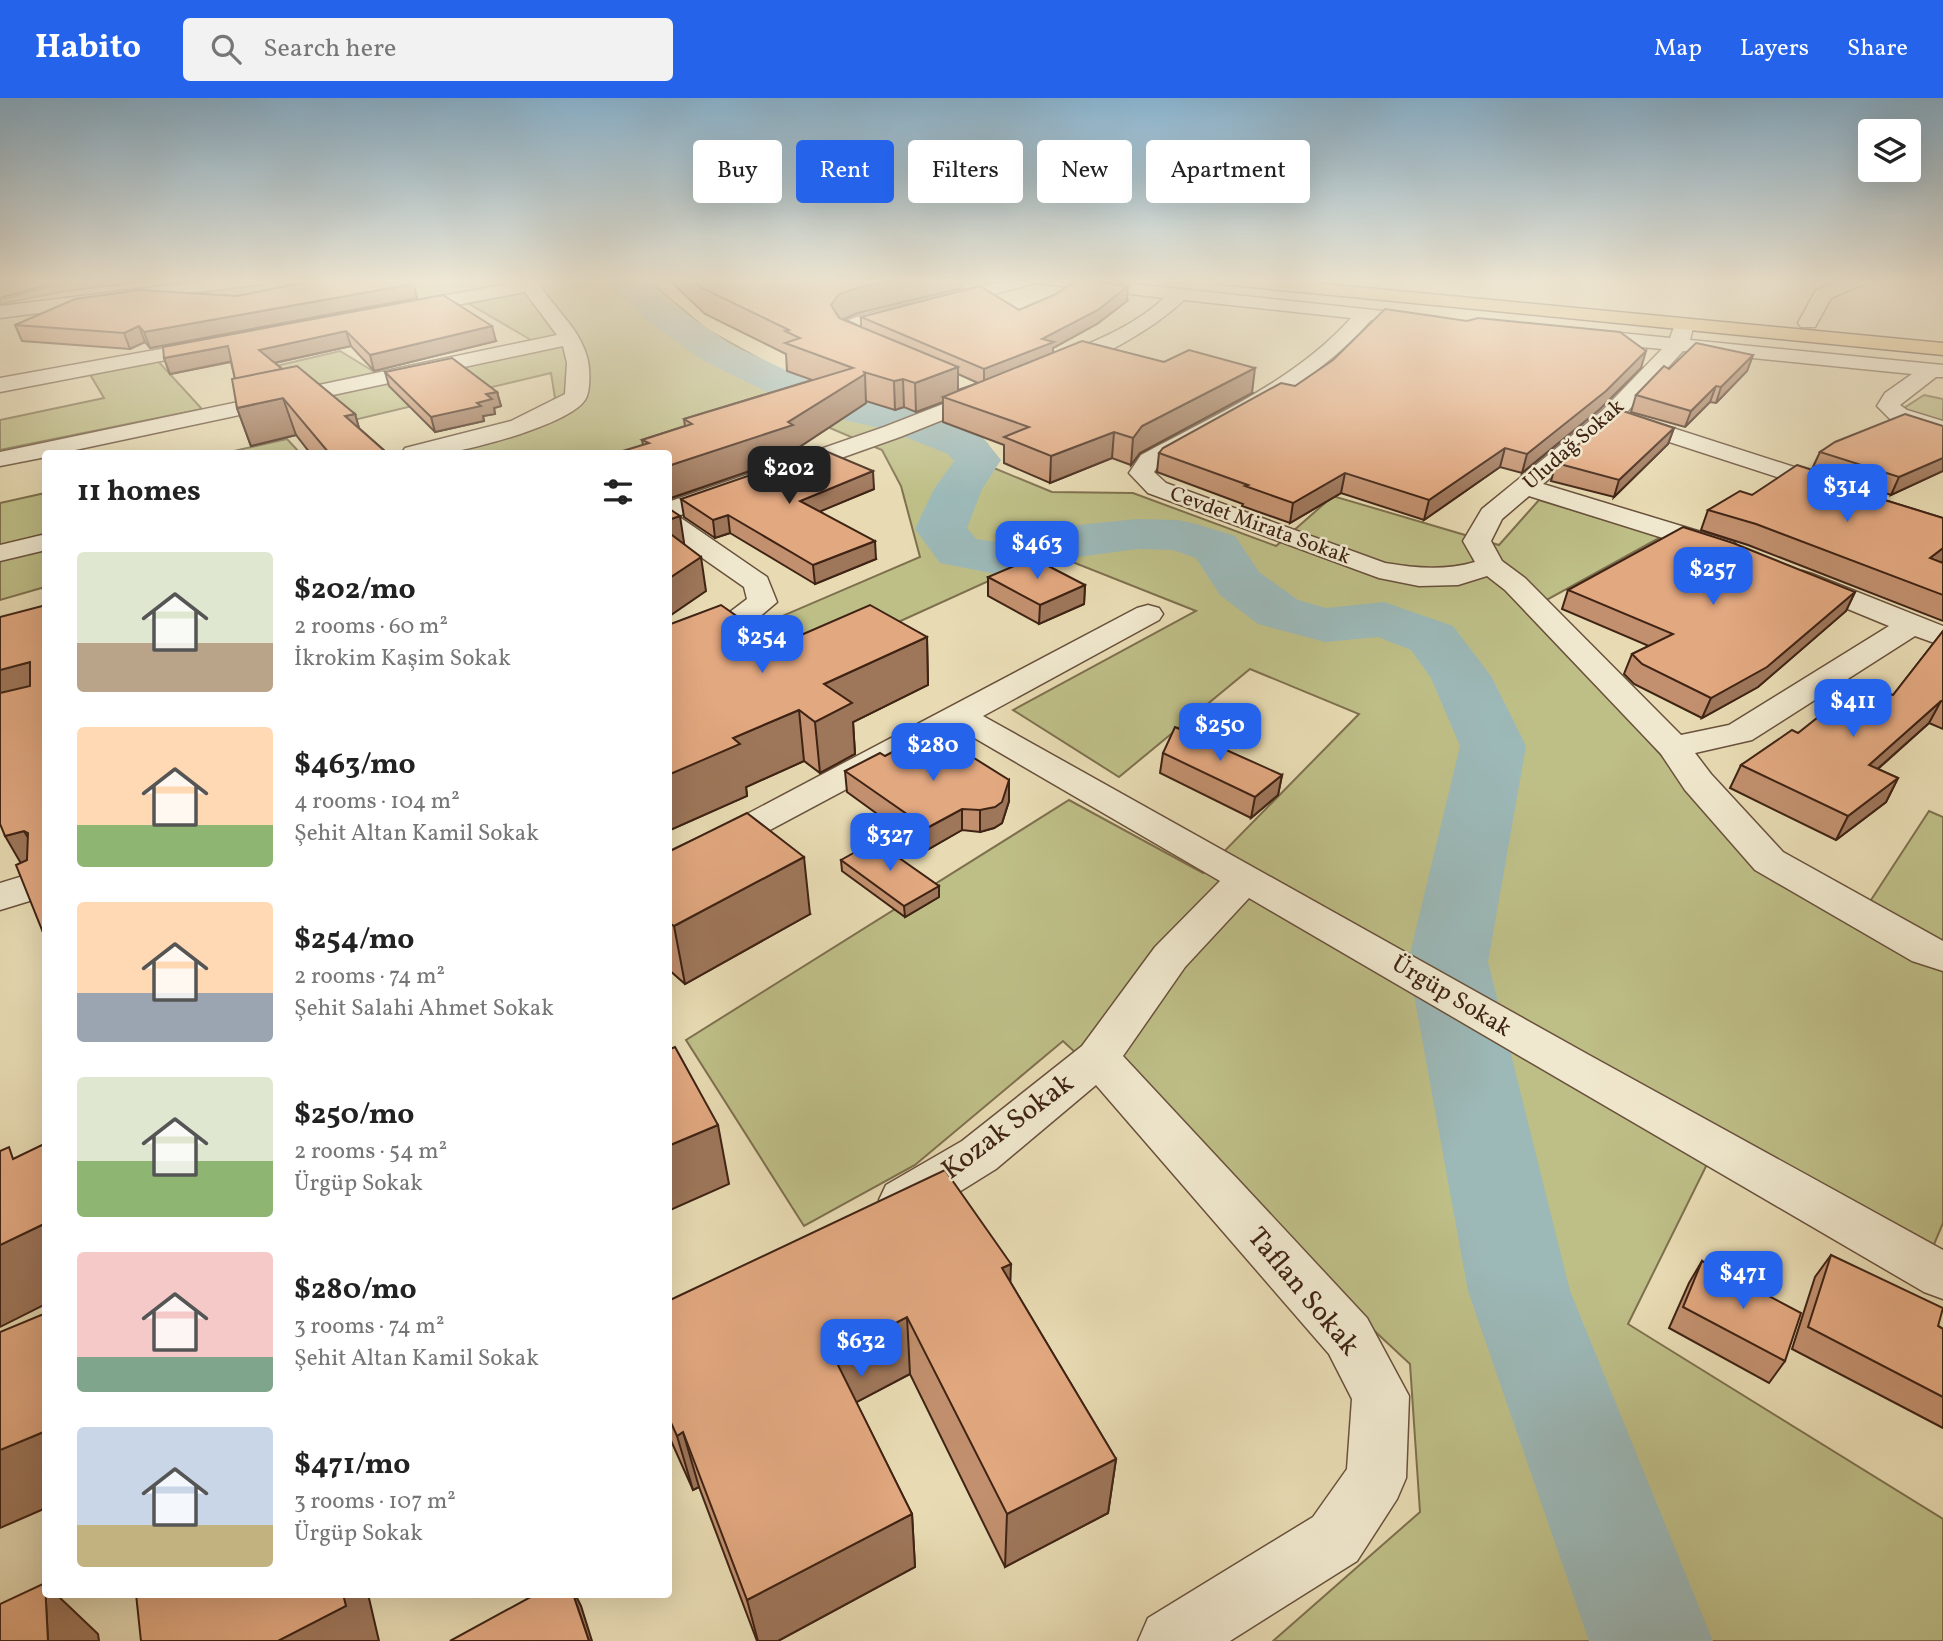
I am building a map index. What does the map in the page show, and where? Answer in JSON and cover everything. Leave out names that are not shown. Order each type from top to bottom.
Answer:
[{"type":"street","points":[[0,385],[183,351]]},
{"type":"street","points":[[0,458],[512,351]]},
{"type":"street","points":[[426,450],[521,427],[555,413],[576,397],[577,358],[574,351]]},
{"type":"street","points":[[879,351],[898,359]]},
{"type":"street","points":[[1035,374],[1087,351]]},
{"type":"street","name":"Cevdet Mirata Sokak","points":[[1330,351],[1303,373],[1247,408],[1150,460],[1141,474],[1157,488],[1379,570],[1419,577],[1458,576],[1491,566]]},
{"type":"street","name":"Uludağ Sokak","points":[[1491,566],[1477,541],[1491,515],[1610,416],[1666,351]]},
{"type":"street","points":[[1799,351],[1938,371]]},
{"type":"street","points":[[1938,371],[1892,398],[1888,406],[1899,415],[1943,428]]},
{"type":"street","points":[[959,385],[984,396]]},
{"type":"street","points":[[672,510],[892,432],[1009,385]]},
{"type":"street","points":[[1610,416],[1647,425],[1866,498]]},
{"type":"street","points":[[1526,487],[1671,530],[1762,563],[1943,637]]},
{"type":"street","points":[[672,524],[757,583],[762,602],[733,624],[672,649]]},
{"type":"street","points":[[0,553],[42,543]]},
{"type":"street","points":[[1491,566],[1515,584],[1673,747],[1699,782],[1769,861],[1943,957]]},
{"type":"street","points":[[672,866],[960,716],[1148,614]]},
{"type":"street","points":[[1673,747],[1740,733],[1912,625]]},
{"type":"street","name":"Ürgüp Sokak","points":[[960,716],[1408,971],[1495,1024],[1943,1276]]},
{"type":"street","name":"Kozak Sokak","points":[[872,1220],[979,1155],[1098,1058],[1170,957],[1246,878]]},
{"type":"street","points":[[0,897],[42,883]]},
{"type":"street","name":"Taflan Sokak","points":[[1098,1058],[1348,1336],[1381,1396],[1376,1478],[1335,1539],[1171,1641]]},
{"type":"green space","points":[[340,351],[378,374],[481,351],[745,351],[837,402],[913,416],[987,444],[989,466],[1052,492],[1133,493],[1276,546],[1333,496],[1499,545],[1539,500],[1661,537],[1530,609],[1765,871],[1856,923],[1929,811],[1943,817],[1943,1223],[1930,1254],[1721,1136],[1628,1324],[1943,1519],[1943,1641],[1273,1641],[1420,1512],[1410,1364],[1063,1041],[915,1165],[804,1226],[686,1040],[1069,800],[1203,873],[1359,714],[1250,669],[1119,777],[1013,710],[1196,611],[1050,553],[786,673],[731,638],[920,557],[901,486],[882,450],[783,408],[651,450],[445,450],[516,433],[555,398],[551,373],[354,420],[276,366]]},
{"type":"green space","points":[[157,360],[202,409],[0,450],[0,420],[104,398],[88,371]]},
{"type":"green space","points":[[1924,395],[1943,399],[1943,422],[1901,410]]},
{"type":"green space","points":[[287,439],[297,450],[238,450]]},
{"type":"green space","points":[[42,494],[42,588],[0,600],[0,503]]},
{"type":"building","points":[[163,351],[201,351],[164,358]]},
{"type":"building","points":[[229,351],[260,351],[282,369],[235,379]]},
{"type":"building","points":[[366,351],[387,351],[370,355]]},
{"type":"building","points":[[807,351],[919,351],[958,367],[915,383],[903,379],[894,381],[864,372],[865,374],[788,422],[793,425],[672,465],[672,450],[626,450],[649,443],[642,440],[692,424],[684,419],[853,368]]},
{"type":"building","points":[[941,351],[1031,351],[984,369]]},
{"type":"building","points":[[1057,351],[1121,351],[1164,362],[1193,351],[1255,368],[1142,426],[1133,438],[1114,432],[1051,456],[1004,437],[1029,427],[943,397]]},
{"type":"building","points":[[1342,351],[1646,351],[1606,391],[1527,454],[1505,448],[1429,500],[1345,473],[1293,503],[1159,453],[1163,448],[1281,383],[1295,386]]},
{"type":"building","points":[[1688,351],[1734,351],[1753,355],[1721,387],[1716,386],[1691,411],[1636,395],[1664,366],[1669,369]]},
{"type":"building","points":[[452,358],[497,392],[486,394],[492,399],[477,403],[481,406],[431,417],[385,372]]},
{"type":"building","points":[[297,366],[355,414],[345,416],[384,450],[326,450],[283,398],[237,408],[232,379]]},
{"type":"building","points":[[1620,410],[1674,428],[1619,480],[1556,463]]},
{"type":"building","points":[[1905,414],[1943,426],[1943,458],[1899,477],[1820,452],[1835,442]]},
{"type":"building","points":[[823,450],[873,471],[800,501],[875,541],[813,565],[728,515],[713,520],[681,499]]},
{"type":"building","points":[[1797,465],[1871,489],[1862,493],[1943,518],[1943,548],[1930,558],[1943,563],[1943,595],[1756,524],[1708,510],[1740,491],[1752,495]]},
{"type":"building","points":[[672,511],[680,516],[672,519]]},
{"type":"building","points":[[1683,527],[1733,543],[1855,592],[1767,667],[1711,698],[1642,664],[1632,654],[1673,634],[1568,590]]},
{"type":"building","points":[[672,535],[701,557],[672,576]]},
{"type":"building","points":[[1033,558],[1085,585],[1040,605],[988,577]]},
{"type":"building","points":[[721,605],[778,645],[870,605],[927,637],[824,684],[852,703],[815,722],[799,710],[733,738],[740,744],[672,773],[672,623]]},
{"type":"building","points":[[42,606],[42,930],[16,865],[27,860],[28,833],[24,831],[5,836],[0,824],[0,693],[30,686],[30,662],[0,670],[0,617]]},
{"type":"building","points":[[1943,631],[1943,701],[1869,765],[1898,778],[1848,816],[1741,765],[1792,730],[1798,733],[1861,683],[1893,695]]},
{"type":"building","points":[[1175,727],[1282,775],[1255,797],[1163,753]]},
{"type":"building","points":[[947,741],[1009,780],[1002,802],[995,807],[980,810],[962,809],[927,828],[845,771],[880,753],[885,756],[896,750],[910,760]]},
{"type":"building","points":[[747,813],[804,857],[674,926],[672,850]]},
{"type":"building","points":[[875,841],[939,886],[904,906],[841,860]]},
{"type":"building","points":[[675,1047],[718,1125],[672,1144],[672,1048]]},
{"type":"building","points":[[42,1145],[42,1225],[0,1245],[0,1151],[9,1147],[13,1159]]},
{"type":"building","points":[[945,1170],[1011,1264],[1002,1268],[1116,1459],[1007,1514],[907,1317],[833,1355],[912,1514],[747,1600],[683,1432],[677,1436],[672,1425],[672,1299]]},
{"type":"building","points":[[1831,1255],[1943,1308],[1938,1326],[1943,1329],[1943,1397],[1808,1327]]},
{"type":"building","points":[[1702,1261],[1801,1313],[1785,1361],[1683,1307]]},
{"type":"building","points":[[42,1315],[42,1433],[0,1450],[0,1332]]},
{"type":"building","points":[[42,1584],[42,1598],[46,1598],[48,1641],[0,1641],[0,1604]]},
{"type":"building","points":[[136,1598],[344,1598],[346,1606],[278,1641],[141,1641]]},
{"type":"building","points":[[529,1598],[574,1598],[589,1641],[450,1641]]},
{"type":"waterway","points":[[715,351],[823,403],[898,418],[964,444],[978,460],[958,489],[941,529],[959,552],[996,558],[1078,541],[1137,534],[1178,535],[1216,547],[1239,583],[1278,612],[1325,625],[1384,619],[1432,638],[1461,676],[1493,746],[1448,962],[1519,1291],[1651,1641]]}]
